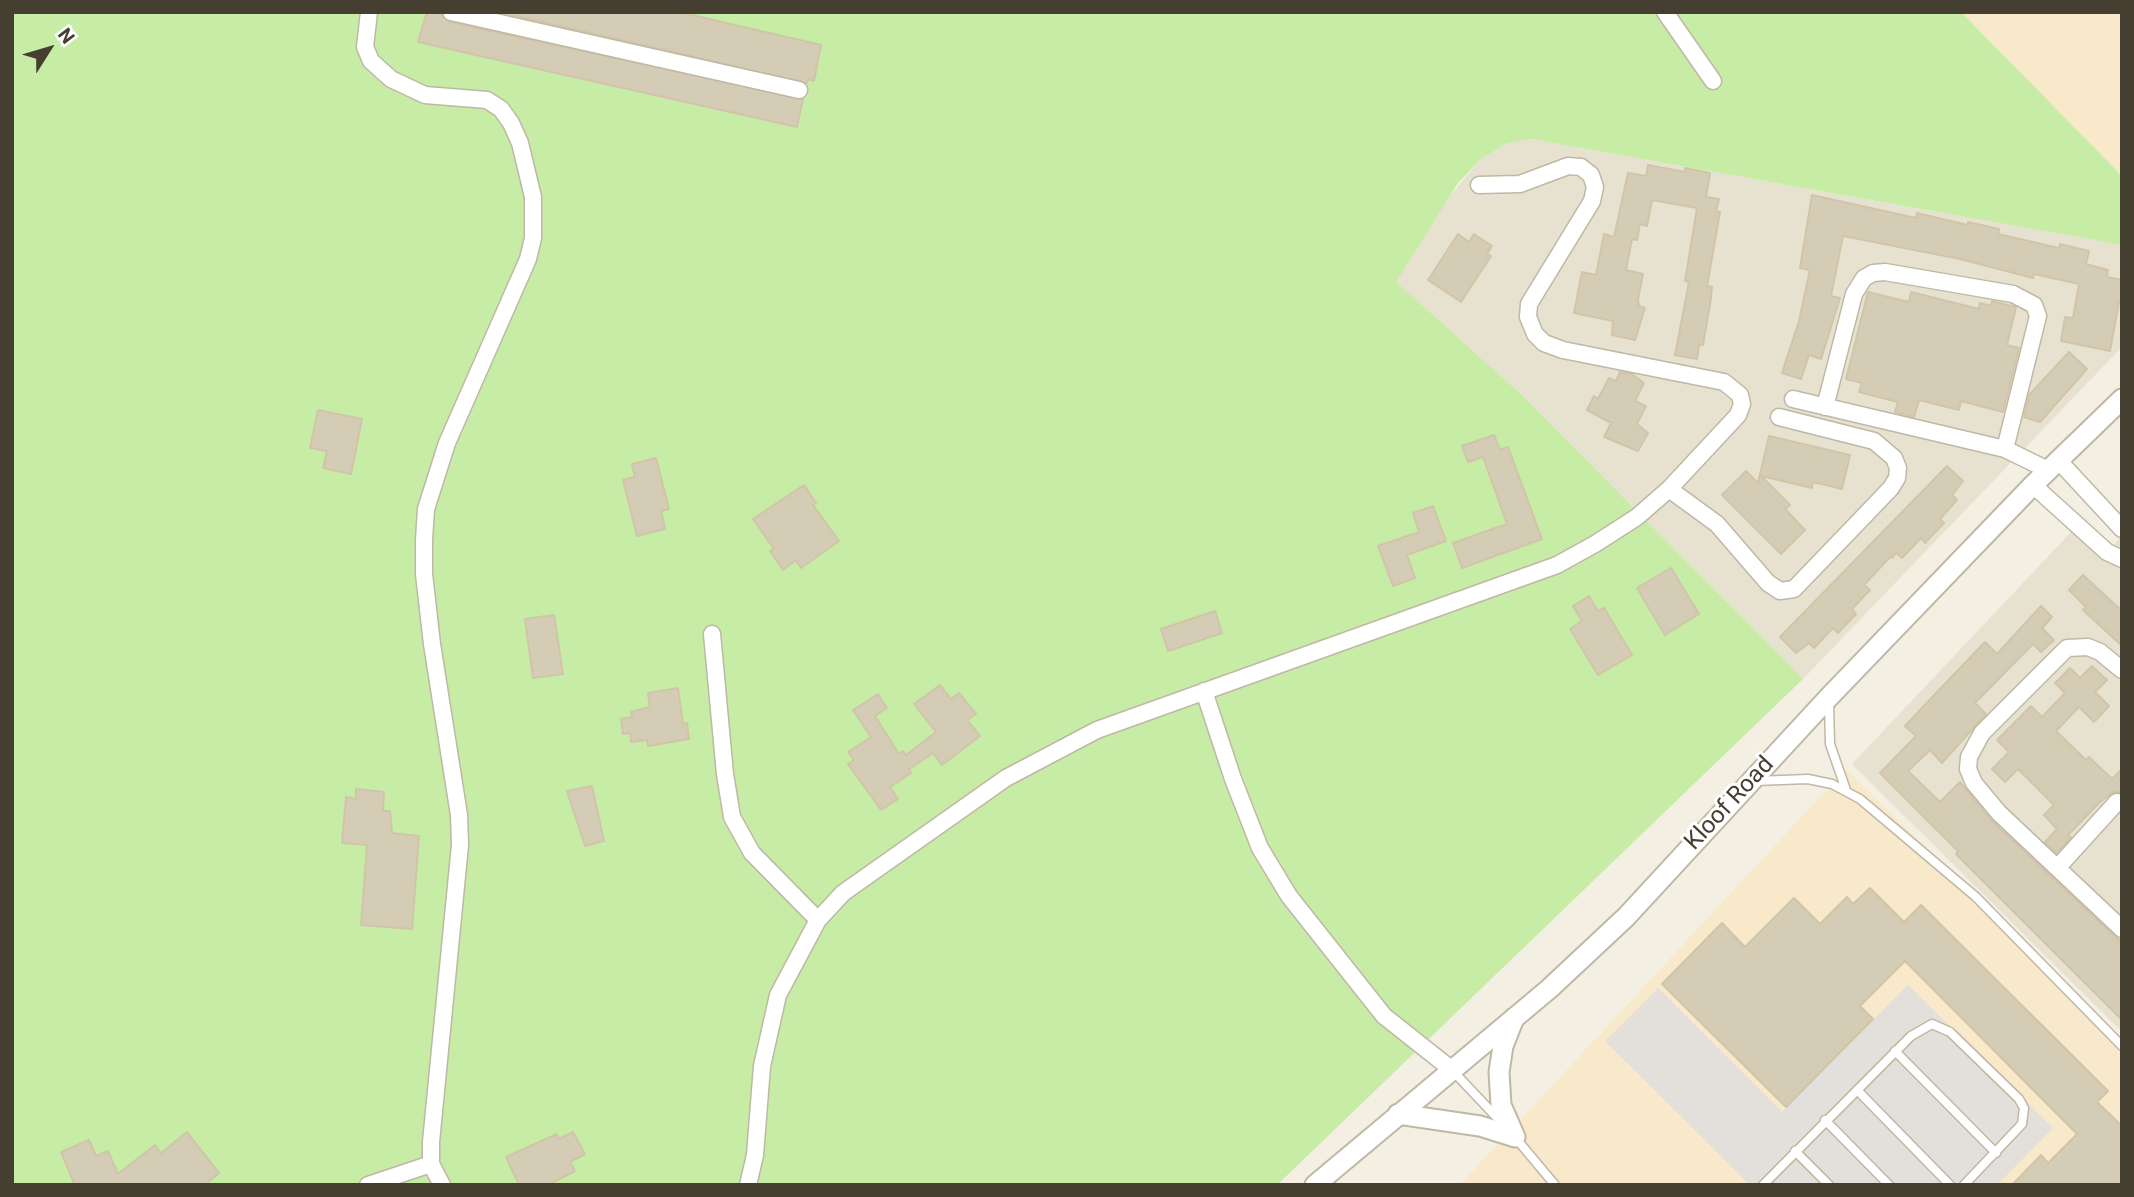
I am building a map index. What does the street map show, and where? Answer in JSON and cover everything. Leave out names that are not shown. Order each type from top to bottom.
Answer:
[{"type":"street","points":[[369,12],[365,47],[371,61],[390,79],[425,95],[487,100],[500,109],[511,122],[520,144],[533,197],[533,238],[528,259],[447,443],[426,509],[424,574],[432,644],[455,779],[460,845],[431,1142],[431,1164],[442,1185]]},
{"type":"street","points":[[451,12],[799,90]]},
{"type":"street","points":[[1665,12],[1713,81]]},
{"type":"street","points":[[748,1185],[755,1155],[762,1066],[778,995],[818,920],[853,884],[1006,778],[1097,730],[1557,565],[1637,517],[1669,489],[1738,415],[1742,404],[1740,395],[1724,382],[1563,350],[1544,343],[1535,334],[1528,317],[1529,304],[1592,201],[1595,187],[1591,176],[1581,167],[1568,166],[1520,184],[1479,185]]},
{"type":"street","points":[[1825,407],[1854,294],[1864,278],[1873,273],[1885,272],[2013,294],[2034,305],[2038,316],[2004,449]]},
{"type":"street","points":[[1793,399],[2004,449],[2053,465],[2122,529]]},
{"type":"street","name":"Kloof Road","points":[[1315,1185],[1549,989],[1626,917],[1830,696],[2033,485],[2122,399]]},
{"type":"street","points":[[1669,489],[1717,524],[1768,583],[1780,591],[1794,589],[1891,488],[1898,478],[1898,468],[1894,458],[1874,441],[1779,417]]},
{"type":"street","points":[[2033,485],[2107,552],[2122,559]]},
{"type":"street","points":[[712,634],[724,774],[732,817],[752,853],[818,920]]},
{"type":"street","points":[[2122,670],[2100,652],[2088,647],[2067,648],[1982,733],[1969,757],[1968,769],[1974,783],[1999,813],[2122,929]]},
{"type":"street","points":[[1204,691],[1233,779],[1260,848],[1289,896],[1384,1016],[1451,1069]]},
{"type":"street","points":[[2058,867],[2117,802]]},
{"type":"street","points":[[1514,1017],[1503,1046],[1499,1072],[1501,1105],[1515,1137]]},
{"type":"street","points":[[1398,1114],[1469,1124],[1515,1137]]},
{"type":"street","points":[[368,1185],[431,1164]]},
{"type":"lane","points":[[1830,696],[1830,744],[1846,790]]},
{"type":"lane","points":[[1751,781],[1808,779],[1846,790],[1976,897],[2122,1046]]},
{"type":"lane","points":[[1763,1185],[1895,1051],[1922,1028],[1932,1024],[1940,1026],[2019,1098],[2025,1117],[1996,1153],[1964,1185]]},
{"type":"lane","points":[[1895,1051],[1996,1153]]},
{"type":"lane","points":[[1451,1069],[1515,1137],[1555,1185]]},
{"type":"lane","points":[[1857,1090],[1950,1185]]},
{"type":"lane","points":[[1825,1120],[1889,1185]]},
{"type":"lane","points":[[1795,1151],[1828,1184]]},
{"type":"shaded area","points":[[1961,12],[2122,12],[2122,176]]},
{"type":"shaded area","points":[[1531,139],[2122,245],[2122,347],[1803,679],[1522,395],[1395,282],[1440,208],[1480,160],[1505,144]]},
{"type":"shaded area","points":[[2073,530],[2102,557],[2122,536],[2122,1032],[1852,764]]},
{"type":"shaded area","points":[[1846,769],[2122,1041],[2122,1185],[1460,1185]]},
{"type":"shaded area","points":[[1908,985],[2053,1128],[1997,1185],[1750,1185],[1605,1041],[1658,988],[1782,1112]]},
{"type":"green space","points":[[12,12],[1961,12],[2122,176],[2122,245],[1531,139],[1505,144],[1480,160],[1458,183],[1396,282],[1522,395],[1803,679],[1277,1185],[12,1185]]},
{"type":"building","points":[[427,12],[441,12],[449,22],[803,99],[797,127],[418,42]]},
{"type":"building","points":[[500,12],[679,12],[821,45],[814,81],[808,79],[807,83]]},
{"type":"building","points":[[1648,165],[1685,172],[1685,168],[1710,173],[1706,197],[1719,199],[1716,211],[1720,212],[1707,286],[1712,287],[1711,298],[1703,345],[1699,345],[1697,359],[1675,355],[1689,282],[1685,281],[1697,208],[1652,200],[1647,226],[1640,224],[1637,240],[1632,239],[1626,270],[1643,274],[1638,299],[1639,306],[1645,308],[1635,340],[1612,335],[1613,321],[1574,313],[1582,272],[1596,275],[1604,234],[1614,237],[1628,173],[1646,176]]},
{"type":"building","points":[[1812,195],[1916,218],[1917,213],[1968,225],[1968,222],[1999,229],[1998,234],[2059,248],[2060,244],[2089,251],[2086,264],[2108,270],[2107,277],[2122,280],[2122,302],[2119,302],[2110,351],[2061,341],[2065,317],[2073,318],[2079,284],[2034,274],[2033,278],[1960,259],[1843,236],[1831,296],[1840,298],[1821,359],[1809,355],[1801,379],[1782,373],[1799,321],[1810,270],[1800,268]]},
{"type":"building","points":[[1458,234],[1469,242],[1474,234],[1492,246],[1487,254],[1491,256],[1461,302],[1428,280]]},
{"type":"building","points":[[1868,292],[1909,302],[1911,292],[1979,309],[1980,303],[1991,306],[1992,301],[2016,307],[2007,345],[2019,348],[2003,412],[1961,401],[1959,410],[1919,400],[1914,417],[1895,412],[1898,402],[1859,392],[1862,383],[1846,379]]},
{"type":"building","points":[[2069,352],[2087,369],[2040,422],[2024,417],[2029,395]]},
{"type":"building","points":[[1620,372],[1632,374],[1644,383],[1635,401],[1646,406],[1637,424],[1648,433],[1638,451],[1604,437],[1611,423],[1587,410],[1594,396],[1598,399],[1609,378],[1616,381]]},
{"type":"building","points":[[318,410],[362,419],[351,474],[323,468],[327,451],[310,448]]},
{"type":"building","points":[[1494,435],[1500,450],[1508,447],[1542,539],[1462,568],[1453,543],[1507,524],[1483,457],[1468,462],[1462,446]]},
{"type":"building","points":[[1769,436],[1850,455],[1842,489],[1813,482],[1812,488],[1761,476],[1790,505],[1785,509],[1805,530],[1781,554],[1722,495],[1746,471],[1758,483]]},
{"type":"building","points":[[656,458],[669,509],[661,511],[665,529],[637,536],[623,480],[635,477],[632,464]]},
{"type":"building","points":[[1947,466],[1963,481],[1952,495],[1957,500],[1940,519],[1944,523],[1925,543],[1921,538],[1902,558],[1896,553],[1890,557],[1864,585],[1870,590],[1852,609],[1856,614],[1838,633],[1833,628],[1814,648],[1809,643],[1796,653],[1780,637]]},
{"type":"building","points":[[804,485],[816,503],[813,505],[839,541],[801,568],[796,560],[783,570],[770,551],[774,549],[753,519]]},
{"type":"building","points":[[1433,506],[1446,541],[1407,555],[1415,578],[1393,586],[1378,546],[1419,532],[1413,513]]},
{"type":"building","points":[[1671,568],[1699,614],[1665,635],[1637,588]]},
{"type":"building","points":[[2083,575],[2122,611],[2122,646],[2083,610],[2086,607],[2069,590]]},
{"type":"building","points":[[1589,596],[1598,611],[1604,608],[1632,655],[1598,675],[1570,629],[1582,621],[1573,606]]},
{"type":"building","points":[[2041,606],[2052,617],[2042,628],[2054,640],[2041,652],[2033,644],[1975,703],[1986,714],[1942,763],[1930,750],[1908,771],[1940,802],[1960,782],[1992,821],[2122,943],[2122,1020],[1956,854],[1958,851],[1880,773],[1916,736],[1905,726],[1985,642],[1997,654]]},
{"type":"building","points":[[1215,611],[1222,633],[1168,651],[1161,629]]},
{"type":"building","points":[[554,615],[563,674],[533,678],[525,619]]},
{"type":"building","points":[[2092,666],[2107,680],[2095,692],[2109,706],[2094,722],[2079,707],[2056,731],[2086,760],[2089,757],[2112,779],[2122,769],[2122,793],[2113,792],[2099,803],[2068,835],[2071,837],[2057,853],[2045,842],[2057,829],[2044,815],[2054,805],[2018,769],[2005,782],[1992,769],[2009,752],[1997,740],[2031,706],[2042,717],[2065,693],[2055,683],[2070,668],[2080,678]]},
{"type":"building","points":[[940,685],[951,699],[959,693],[976,714],[967,720],[980,736],[942,765],[933,753],[909,769],[911,773],[890,787],[898,799],[881,810],[848,764],[854,760],[848,752],[871,737],[853,710],[878,694],[887,708],[875,716],[899,754],[903,751],[906,755],[936,732],[914,704]]},
{"type":"building","points":[[678,688],[683,724],[687,723],[689,739],[648,746],[647,740],[631,742],[630,733],[623,734],[621,719],[632,717],[631,712],[650,707],[648,693]]},
{"type":"building","points":[[592,786],[604,841],[585,846],[567,791]]},
{"type":"building","points":[[356,789],[384,792],[383,811],[390,811],[392,833],[419,836],[412,929],[361,925],[367,845],[342,843],[346,797],[356,799]]},
{"type":"building","points":[[1870,888],[1904,922],[1921,905],[2108,1091],[2097,1102],[2122,1126],[2122,1185],[2012,1185],[2041,1155],[2048,1163],[2077,1134],[1905,961],[1860,1006],[1873,1019],[1786,1107],[1662,984],[1722,923],[1745,947],[1794,898],[1820,924],[1847,897],[1853,904]]},
{"type":"building","points":[[187,1132],[219,1173],[205,1185],[75,1185],[61,1152],[89,1140],[96,1156],[108,1151],[118,1174],[155,1145],[161,1153]]},
{"type":"building","points":[[573,1132],[585,1154],[570,1162],[575,1171],[548,1185],[519,1185],[506,1157],[557,1134],[559,1139]]}]
